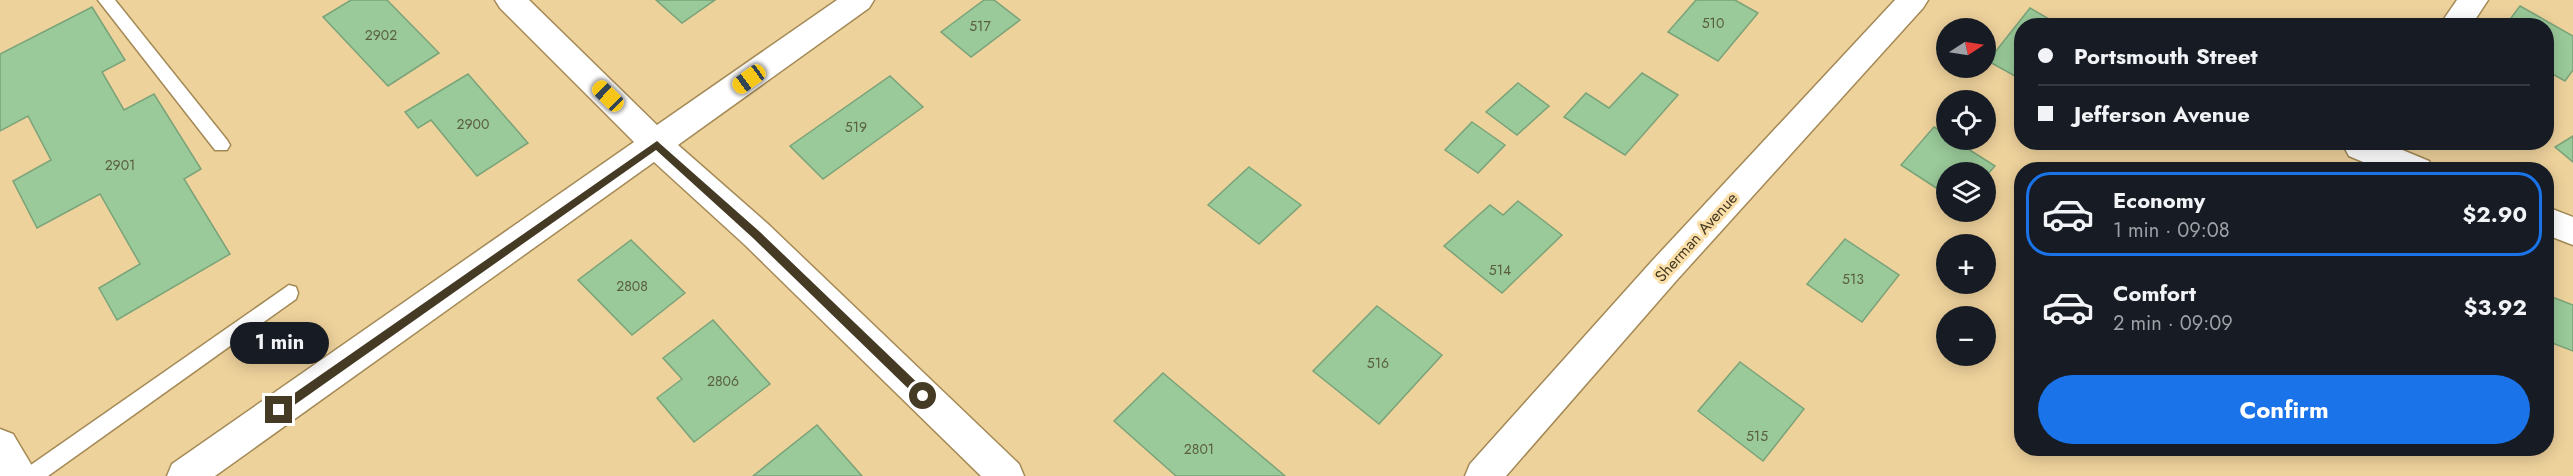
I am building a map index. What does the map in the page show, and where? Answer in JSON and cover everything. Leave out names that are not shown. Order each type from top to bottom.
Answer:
[{"type":"street","points":[[510,0],[657,144],[757,235],[1006,476]]},
{"type":"street","points":[[185,476],[859,0]]},
{"type":"street","name":"Sherman Avenue","points":[[1483,476],[1664,271],[1913,0]]},
{"type":"street","points":[[2460,18],[2474,0]]},
{"type":"street","points":[[2372,150],[2400,162]]},
{"type":"street","points":[[2554,224],[2573,231]]},
{"type":"street","points":[[0,446],[20,476]]},
{"type":"lane","points":[[106,0],[221,145]]},
{"type":"lane","points":[[32,476],[289,293]]},
{"type":"building","points":[[351,0],[387,0],[439,53],[388,86],[323,17]]},
{"type":"building","points":[[656,0],[715,0],[682,23]]},
{"type":"building","points":[[984,0],[994,0],[1020,20],[971,57],[941,32]]},
{"type":"building","points":[[1696,0],[1735,0],[1758,13],[1718,61],[1668,32]]},
{"type":"building","points":[[2520,6],[2541,18],[2511,18]]},
{"type":"building","points":[[92,7],[125,60],[102,72],[124,110],[154,94],[201,169],[184,179],[230,254],[117,320],[99,288],[140,264],[100,194],[37,228],[13,181],[51,160],[28,116],[0,131],[0,54]]},
{"type":"building","points":[[2030,8],[2047,18],[2022,18]]},
{"type":"building","points":[[2554,25],[2573,36],[2573,70],[2565,81],[2554,75]]},
{"type":"building","points":[[2014,28],[2014,76],[1996,65],[1996,51]]},
{"type":"building","points":[[1642,73],[1678,95],[1625,155],[1564,117],[1586,93],[1609,108]]},
{"type":"building","points":[[468,74],[528,143],[477,176],[431,120],[418,128],[405,112]]},
{"type":"building","points":[[890,76],[923,107],[823,179],[790,146]]},
{"type":"building","points":[[1518,83],[1549,106],[1517,135],[1486,112]]},
{"type":"building","points":[[1472,122],[1505,145],[1478,173],[1445,150]]},
{"type":"building","points":[[1934,127],[1936,128],[1936,150],[1970,150],[1989,162],[1936,162],[1936,188],[1901,165]]},
{"type":"building","points":[[2573,136],[2573,162],[2555,147]]},
{"type":"building","points":[[1249,167],[1301,205],[1259,244],[1208,205]]},
{"type":"building","points":[[1518,201],[1562,235],[1502,293],[1444,246],[1490,205],[1503,215]]},
{"type":"building","points":[[1845,239],[1899,275],[1862,322],[1807,284]]},
{"type":"building","points":[[631,240],[685,293],[632,335],[578,280]]},
{"type":"building","points":[[2554,298],[2573,305],[2573,351],[2554,344]]},
{"type":"building","points":[[1377,306],[1442,355],[1379,424],[1313,371]]},
{"type":"building","points":[[713,320],[770,384],[694,442],[657,398],[682,379],[663,358]]},
{"type":"building","points":[[1740,362],[1804,409],[1763,461],[1698,411]]},
{"type":"building","points":[[1163,373],[1285,476],[1176,476],[1114,421]]},
{"type":"building","points":[[817,425],[862,476],[753,476]]},
{"type":"route","points":[[279,410],[657,144],[757,235],[923,396]]}]
